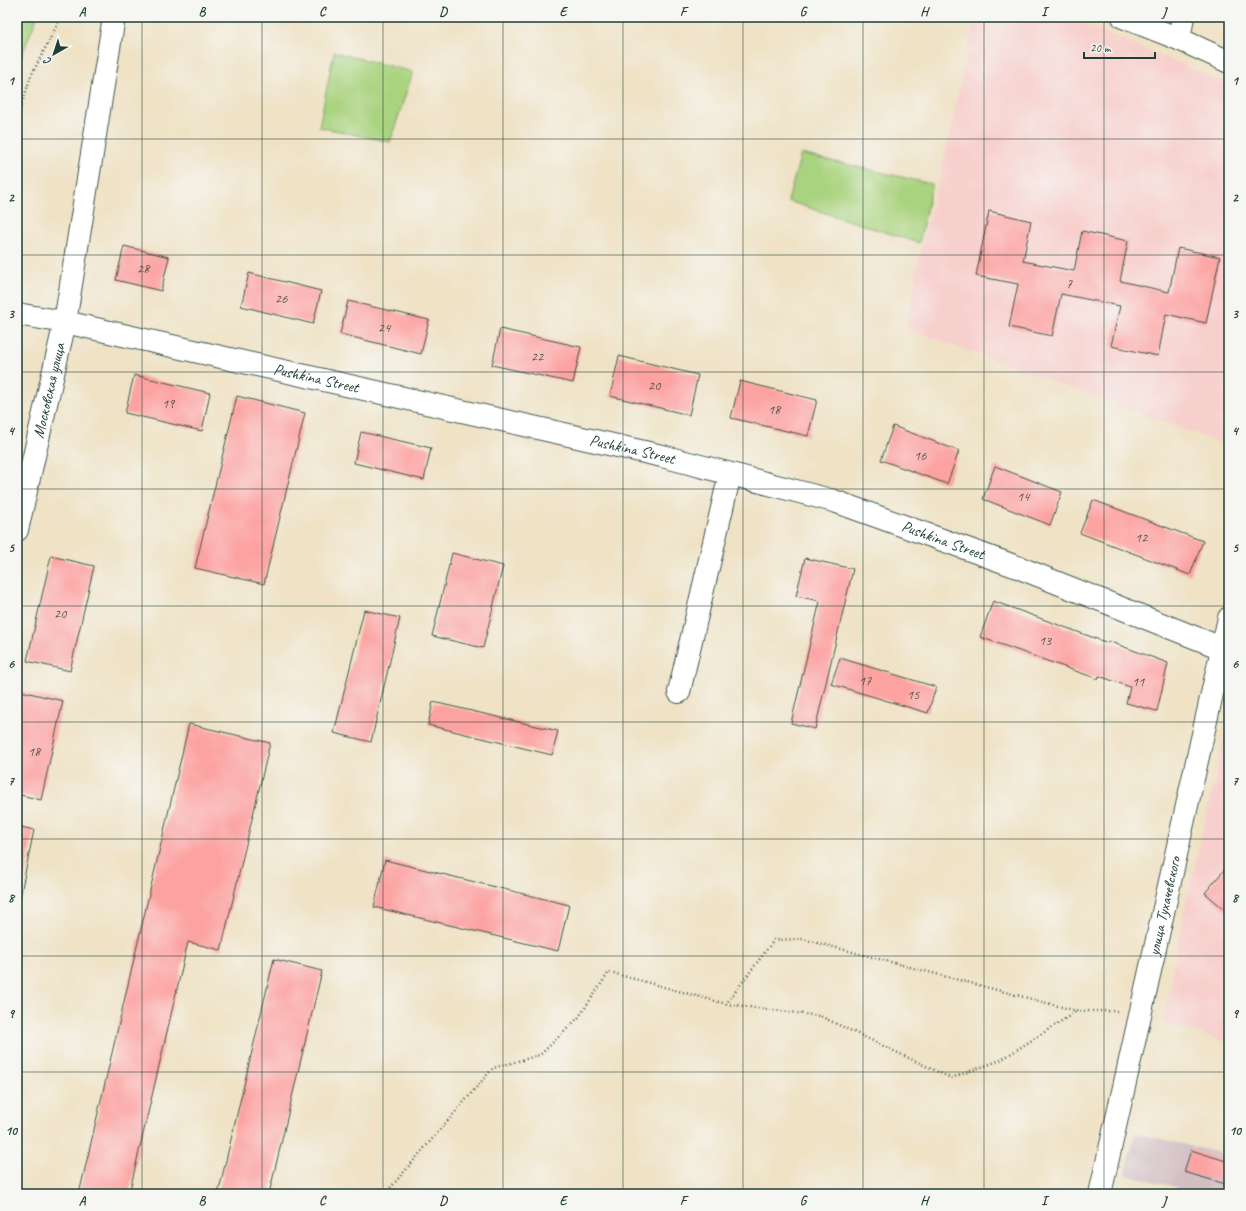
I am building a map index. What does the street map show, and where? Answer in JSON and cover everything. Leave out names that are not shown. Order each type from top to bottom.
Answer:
[{"type":"street","name":"Московская улица","points":[[17,530],[65,322],[114,17]]},
{"type":"street","points":[[1123,17],[1179,39],[1229,62]]},
{"type":"street","points":[[1179,39],[1183,17]]},
{"type":"street","name":"Pushkina Street","points":[[17,314],[65,322],[662,456],[834,501],[1020,568],[1226,650]]},
{"type":"street","points":[[679,692],[730,474]]},
{"type":"street","name":"улица Тухачевского","points":[[1100,1194],[1226,650],[1229,618]]},
{"type":"path","points":[[17,119],[31,76],[61,17]]},
{"type":"path","points":[[726,1004],[774,940],[803,939],[1077,1011],[1141,1012]]},
{"type":"path","points":[[385,1194],[493,1068],[540,1055],[579,1017],[609,972],[726,1004],[820,1016],[952,1078],[1001,1060],[1077,1011]]},
{"type":"shaded area","points":[[975,17],[1067,17],[1229,84],[1229,446],[906,328],[922,243],[941,172]]},
{"type":"shaded area","points":[[1229,718],[1229,1043],[1163,1023],[1184,912]]},
{"type":"shaded area","points":[[1135,1133],[1229,1155],[1229,1194],[1174,1194],[1176,1187],[1125,1175]]},
{"type":"green space","points":[[17,17],[37,17],[17,67]]},
{"type":"green space","points":[[334,52],[413,72],[390,142],[319,127]]},
{"type":"green space","points":[[801,154],[932,184],[919,243],[788,201]]},
{"type":"building","points":[[989,211],[1031,221],[1023,261],[1074,271],[1082,231],[1128,241],[1120,281],[1169,292],[1178,248],[1220,257],[1206,323],[1166,314],[1158,356],[1111,346],[1120,306],[1061,294],[1052,336],[1009,327],[1018,284],[976,276]]},
{"type":"building","points":[[124,246],[169,257],[161,291],[116,280]]},
{"type":"building","points":[[249,273],[321,291],[313,324],[241,306]]},
{"type":"building","points":[[348,301],[429,320],[421,354],[340,334]]},
{"type":"building","points":[[500,329],[581,347],[573,383],[492,365]]},
{"type":"building","points":[[619,356],[698,375],[689,415],[610,396]]},
{"type":"building","points":[[134,375],[210,393],[202,431],[125,413]]},
{"type":"building","points":[[740,381],[817,400],[808,436],[731,418]]},
{"type":"building","points":[[237,396],[305,413],[264,584],[195,568]]},
{"type":"building","points":[[893,426],[959,451],[947,484],[881,460]]},
{"type":"building","points":[[361,432],[431,448],[424,480],[354,463]]},
{"type":"building","points":[[995,466],[1062,492],[1050,525],[983,499]]},
{"type":"building","points":[[1093,500],[1203,541],[1190,575],[1080,533]]},
{"type":"building","points":[[452,553],[503,566],[483,648],[432,636]]},
{"type":"building","points":[[51,556],[94,566],[70,671],[27,661]]},
{"type":"building","points":[[805,558],[853,569],[815,729],[791,723],[820,601],[796,596]]},
{"type":"building","points":[[993,601],[1168,663],[1157,711],[1126,703],[1130,687],[1099,676],[1098,679],[980,637]]},
{"type":"building","points":[[364,610],[400,618],[371,742],[334,733]]},
{"type":"building","points":[[840,658],[936,687],[928,713],[831,684]]},
{"type":"building","points":[[21,691],[63,701],[41,800],[17,794],[17,707]]},
{"type":"building","points":[[433,702],[558,731],[552,755],[428,725]]},
{"type":"building","points":[[189,724],[270,743],[221,950],[188,942],[129,1194],[79,1194]]},
{"type":"building","points":[[17,826],[34,830],[18,907],[17,907]]},
{"type":"building","points":[[385,860],[569,905],[558,951],[374,907]]},
{"type":"building","points":[[1229,864],[1229,913],[1205,893]]},
{"type":"building","points":[[274,959],[322,971],[269,1194],[218,1194]]},
{"type":"building","points":[[1191,1150],[1229,1162],[1229,1185],[1184,1172]]}]
